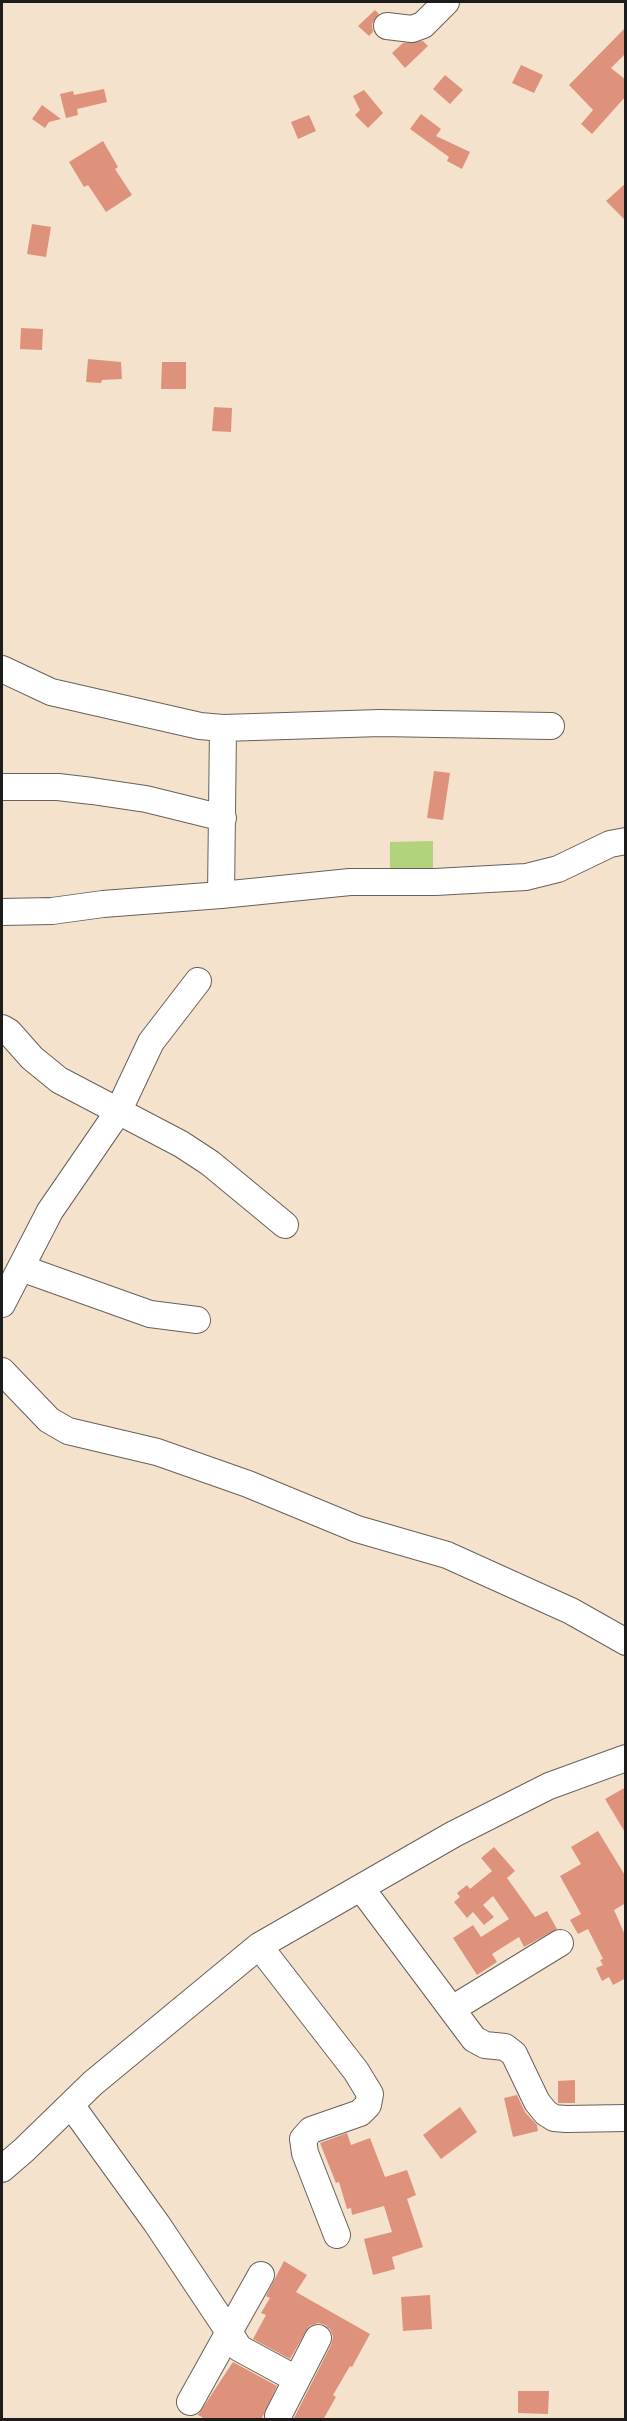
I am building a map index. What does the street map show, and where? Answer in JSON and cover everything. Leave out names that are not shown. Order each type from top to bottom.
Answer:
[{"type":"street","points":[[387,26],[412,29],[423,25],[446,2]]},
{"type":"street","points":[[2,669],[51,692],[189,723],[223,728],[380,723],[551,726]]},
{"type":"street","points":[[221,895],[223,728]]},
{"type":"street","points":[[2,787],[58,787],[92,791],[146,800],[223,818]]},
{"type":"street","points":[[2,912],[52,911],[103,904],[350,882],[435,882],[526,877],[558,869],[610,844],[626,841]]},
{"type":"street","points":[[2,1304],[50,1211],[118,1112],[151,1042],[198,981]]},
{"type":"street","points":[[2,1028],[59,1080],[181,1144],[210,1163],[285,1226]]},
{"type":"street","points":[[21,1268],[150,1314],[197,1320]]},
{"type":"street","points":[[2,1371],[49,1420],[68,1431],[157,1452],[258,1488],[357,1528],[447,1555],[571,1611],[626,1642]]},
{"type":"street","points":[[2,2169],[93,2083],[260,1946],[454,1834],[549,1786],[626,1758]]},
{"type":"street","points":[[361,1888],[477,2041],[505,2047],[514,2054],[537,2102],[546,2113],[554,2118],[566,2119],[626,2118]]},
{"type":"street","points":[[452,2008],[560,1943]]},
{"type":"street","points":[[260,1946],[356,2071],[370,2094],[368,2105],[360,2113],[311,2130],[303,2139],[305,2153],[337,2235]]},
{"type":"street","points":[[71,2104],[157,2224],[239,2348],[296,2379]]},
{"type":"street","points":[[190,2402],[261,2276]]},
{"type":"street","points":[[278,2416],[318,2338]]},
{"type":"green space","points":[[433,841],[433,868],[390,869],[390,842]]},
{"type":"building","points":[[375,10],[379,14],[372,24],[373,32],[369,36],[358,26]]},
{"type":"building","points":[[626,27],[626,53],[611,68],[626,80],[626,96],[592,134],[581,124],[593,110],[569,85]]},
{"type":"building","points":[[423,41],[428,46],[405,68],[392,53],[403,43]]},
{"type":"building","points":[[521,65],[543,75],[534,93],[512,83]]},
{"type":"building","points":[[445,75],[463,90],[450,104],[433,89]]},
{"type":"building","points":[[104,89],[107,102],[77,109],[78,115],[66,118],[60,94],[73,91],[74,95]]},
{"type":"building","points":[[364,90],[383,113],[368,128],[355,115],[360,110],[353,96]]},
{"type":"building","points":[[42,105],[61,119],[49,122],[45,128],[32,119]]},
{"type":"building","points":[[421,114],[441,129],[436,136],[470,152],[462,169],[447,161],[449,157],[410,129]]},
{"type":"building","points":[[309,115],[316,131],[298,139],[291,122]]},
{"type":"building","points":[[103,141],[118,167],[115,169],[132,195],[106,212],[88,185],[84,187],[69,162]]},
{"type":"building","points":[[626,183],[626,221],[606,201]]},
{"type":"building","points":[[32,224],[51,227],[46,257],[27,254]]},
{"type":"building","points":[[21,328],[43,329],[42,350],[20,349]]},
{"type":"building","points":[[88,359],[121,362],[122,379],[102,380],[101,383],[86,382]]},
{"type":"building","points":[[162,362],[186,362],[186,389],[161,389]]},
{"type":"building","points":[[214,407],[232,408],[231,432],[212,431]]},
{"type":"building","points":[[434,771],[450,773],[443,820],[427,818]]},
{"type":"building","points":[[626,1787],[626,1834],[605,1799]]},
{"type":"building","points":[[598,1831],[626,1877],[626,1903],[614,1910],[626,1937],[626,1978],[613,1985],[609,1977],[602,1981],[596,1968],[603,1965],[600,1960],[603,1959],[588,1929],[578,1934],[570,1920],[581,1914],[560,1876],[581,1864],[571,1847]]},
{"type":"building","points":[[494,1847],[515,1871],[507,1878],[535,1917],[547,1911],[557,1929],[524,1947],[519,1937],[492,1954],[497,1962],[477,1975],[453,1938],[473,1925],[481,1937],[509,1919],[493,1896],[483,1905],[494,1917],[484,1925],[473,1912],[467,1918],[454,1902],[460,1897],[457,1893],[467,1885],[470,1889],[492,1871],[481,1858]]},
{"type":"building","points":[[575,2080],[575,2103],[558,2103],[558,2081]]},
{"type":"building","points":[[517,2095],[525,2112],[537,2125],[538,2131],[513,2137],[504,2098]]},
{"type":"building","points":[[460,2107],[477,2132],[441,2159],[423,2135]]},
{"type":"building","points":[[347,2133],[351,2145],[370,2138],[385,2177],[407,2170],[416,2195],[407,2199],[423,2247],[392,2257],[395,2269],[373,2275],[364,2239],[392,2232],[384,2206],[352,2215],[351,2208],[347,2209],[339,2182],[336,2183],[320,2143]]},
{"type":"building","points":[[284,2261],[307,2275],[296,2292],[370,2334],[333,2395],[336,2397],[323,2420],[293,2420],[331,2345],[333,2337],[330,2329],[318,2323],[309,2326],[290,2359],[253,2339],[266,2315],[261,2313],[270,2298],[266,2296]]},
{"type":"building","points":[[430,2295],[432,2329],[403,2331],[401,2297]]},
{"type":"building","points":[[233,2362],[277,2386],[261,2420],[207,2420],[198,2415]]},
{"type":"building","points":[[518,2391],[549,2391],[548,2414],[518,2413]]}]
